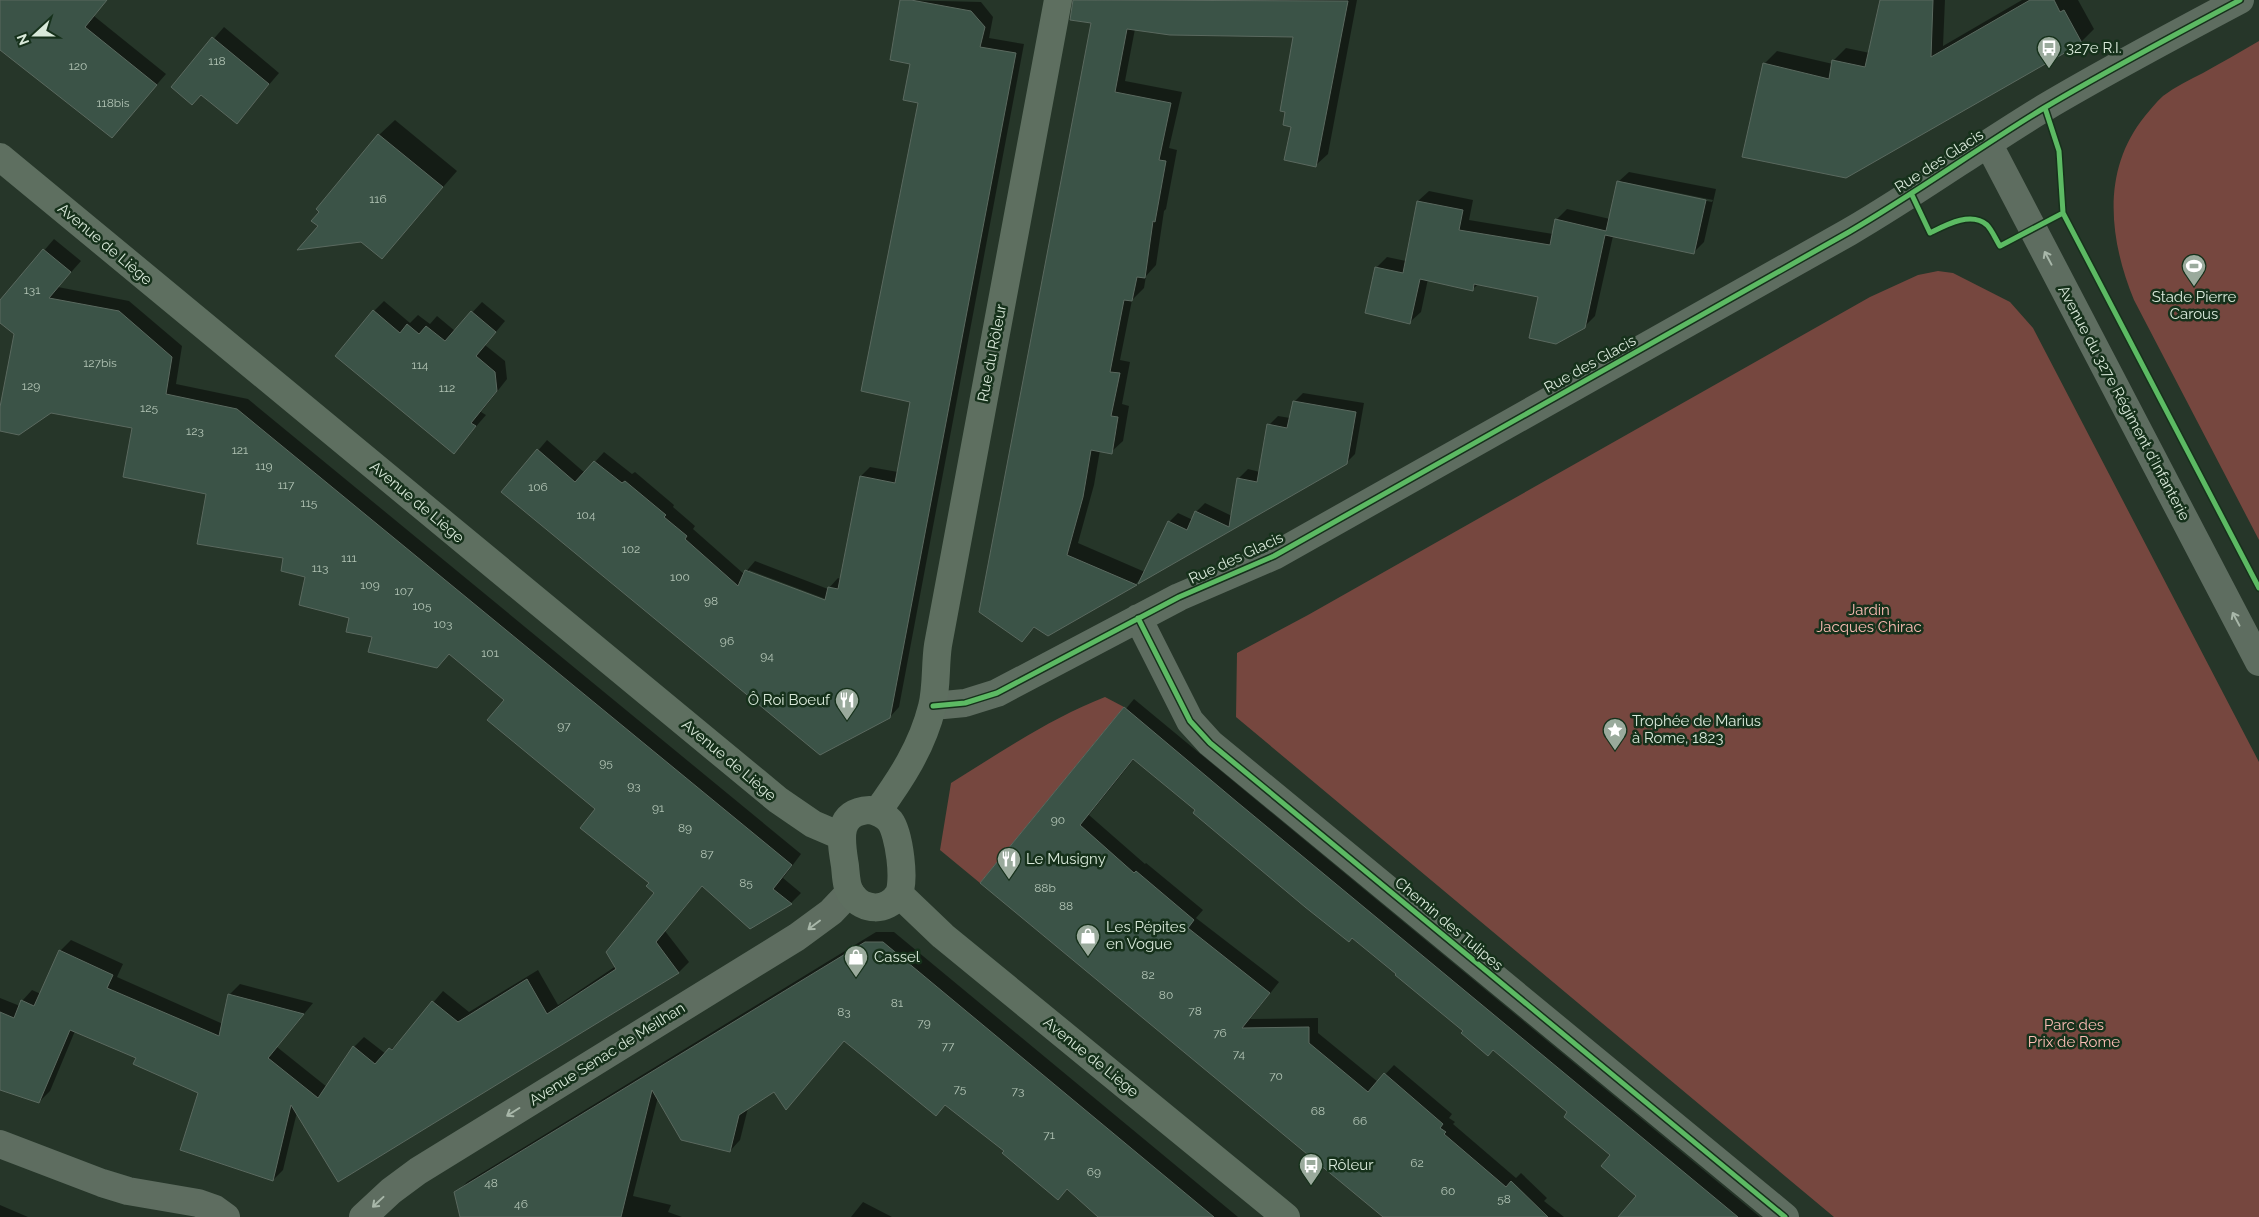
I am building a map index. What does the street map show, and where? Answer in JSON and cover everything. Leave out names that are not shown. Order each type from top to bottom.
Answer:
[{"type":"main road","name":"Rue du Rôleur","points":[[933,706],[938,645],[1058,0]]},
{"type":"main road","name":"Avenue de Liège","points":[[0,157],[778,800],[813,824],[841,836]]},
{"type":"main road","points":[[877,812],[913,759],[933,706]]},
{"type":"main road","points":[[864,810],[877,812],[886,817],[894,828],[902,876],[899,894],[891,903],[873,908],[862,904],[850,892],[841,836],[844,824],[852,815],[864,810]]},
{"type":"main road","name":"Avenue de Liège","points":[[899,894],[943,936],[1286,1217]]},
{"type":"street","name":"Rue des Glacis","points":[[933,706],[965,703],[996,693],[1179,597],[1252,567],[1283,551],[1849,232],[1912,195],[1988,143],[2152,46],[2240,0]]},
{"type":"street","name":"Avenue du 327e Régiment d'Infanterie","points":[[1988,143],[2259,662]]},
{"type":"street","name":"Chemin des Tulipes","points":[[1138,618],[1190,721],[1210,743],[1785,1217]]},
{"type":"street","name":"Avenue Senac de Meilhan","points":[[363,1217],[391,1190],[418,1170],[797,937],[831,912],[850,892]]},
{"type":"street","points":[[0,1144],[102,1183],[128,1191],[198,1203],[215,1209],[226,1217]]},
{"type":"green space","name":"Stade Pierre Carous","points":[[2259,41],[2259,540],[2134,300],[2125,277],[2119,253],[2114,205],[2121,159],[2131,137],[2156,103],[2177,87]]},
{"type":"green space","name":"Jardin Jacques Chirac","points":[[1938,271],[1953,273],[2010,302],[2033,328],[2259,762],[2259,1217],[1834,1217],[1236,717],[1237,653],[1308,615],[1870,297],[1918,275]]},
{"type":"green space","points":[[1105,697],[1124,707],[980,883],[940,850],[951,783],[1046,725]]},
{"type":"building","points":[[0,0],[107,0],[85,27],[157,85],[112,138],[0,50]]},
{"type":"building","points":[[900,0],[911,0],[971,11],[985,27],[980,47],[1016,53],[890,718],[820,755],[501,492],[537,449],[575,482],[594,461],[622,483],[625,481],[666,515],[664,517],[687,536],[685,539],[738,586],[745,570],[825,600],[828,587],[838,589],[860,476],[895,483],[910,402],[861,391],[918,103],[903,100],[910,64],[890,60]]},
{"type":"building","points":[[1073,0],[1348,1],[1316,167],[1284,160],[1291,127],[1283,125],[1285,112],[1280,111],[1293,37],[1170,35],[1127,29],[1115,92],[1171,103],[1159,160],[1166,161],[1155,222],[1153,221],[1145,278],[1137,277],[1132,301],[1124,300],[1110,372],[1120,373],[1111,416],[1118,417],[1112,454],[1091,450],[1083,497],[1067,555],[1137,585],[1048,636],[1034,627],[1022,642],[979,612],[1091,23],[1070,20]]},
{"type":"building","points":[[1880,0],[1933,0],[1931,57],[2030,0],[2054,0],[2060,12],[2064,10],[2082,43],[1846,178],[1742,157],[1763,63],[1829,79],[1832,60],[1865,67]]},
{"type":"building","points":[[212,37],[269,84],[237,124],[201,95],[192,105],[171,87]]},
{"type":"building","points":[[378,134],[443,187],[382,259],[361,242],[297,250],[318,226],[311,221],[319,212],[316,209]]},
{"type":"building","points":[[1617,181],[1706,200],[1694,254],[1605,235],[1585,328],[1556,344],[1529,338],[1538,297],[1474,284],[1473,291],[1420,279],[1410,324],[1365,313],[1375,267],[1403,273],[1417,201],[1463,210],[1459,230],[1550,245],[1555,219],[1606,231]]},
{"type":"building","points":[[43,249],[71,272],[49,298],[119,311],[172,357],[166,394],[237,409],[792,865],[773,889],[792,904],[750,929],[702,886],[656,942],[679,973],[338,1182],[291,1105],[273,1181],[180,1150],[198,1093],[133,1064],[136,1058],[70,1030],[39,1103],[0,1090],[0,1012],[14,1018],[21,1000],[34,1006],[59,950],[113,975],[107,988],[219,1036],[228,994],[304,1014],[268,1058],[318,1098],[353,1046],[375,1064],[389,1048],[392,1050],[432,1001],[458,1022],[527,979],[547,1014],[616,969],[606,952],[654,893],[646,886],[649,883],[580,828],[595,809],[487,720],[504,700],[449,654],[437,668],[368,652],[372,637],[346,632],[349,618],[299,605],[305,577],[281,571],[283,558],[197,544],[206,494],[123,477],[132,428],[51,413],[19,435],[0,431],[0,407],[14,334],[0,323],[0,300]]},
{"type":"building","points":[[373,310],[400,333],[407,324],[419,334],[426,326],[445,341],[471,311],[496,332],[476,356],[495,372],[497,391],[471,423],[476,426],[454,454],[335,356]]},
{"type":"building","points":[[1293,401],[1356,412],[1347,464],[1138,584],[1168,521],[1187,530],[1195,511],[1229,527],[1237,478],[1257,482],[1267,424],[1287,428]]},
{"type":"building","points":[[1124,707],[1738,1217],[1618,1217],[1636,1196],[1601,1166],[1610,1155],[1564,1117],[1567,1112],[1493,1050],[1488,1056],[1461,1033],[1463,1031],[1396,974],[1352,938],[1349,942],[1305,907],[1193,813],[1195,810],[1133,759],[1080,825],[1134,873],[1136,871],[1194,920],[1188,928],[1270,993],[1242,1028],[1309,1027],[1309,1043],[1368,1092],[1384,1073],[1443,1124],[1440,1128],[1446,1132],[1444,1134],[1506,1187],[1511,1181],[1548,1217],[1383,1217],[980,883]]},
{"type":"building","points":[[865,942],[883,942],[1214,1217],[1098,1217],[1067,1189],[1058,1200],[1002,1153],[1004,1151],[945,1105],[936,1116],[844,1041],[786,1110],[774,1092],[739,1115],[730,1152],[681,1140],[652,1090],[621,1217],[460,1217],[454,1192]]},
{"type":"cycle path","points":[[933,706],[965,703],[997,693],[1179,597],[1274,556],[1849,232],[2044,108],[2117,66],[2240,0]]},
{"type":"cycle path","points":[[2045,108],[2059,151],[2063,213],[2259,588]]},
{"type":"cycle path","points":[[1912,195],[1930,233],[1958,221],[1974,219],[1987,225],[2000,246],[2063,213]]},
{"type":"cycle path","points":[[1138,618],[1190,721],[1210,743],[1785,1217]]},
{"type":"place","name":"327e R.I.","points":[[2049,69]]},
{"type":"place","name":"Stade Pierre Carous","points":[[2194,287]]},
{"type":"place","name":"Ô Roi Boeuf","points":[[847,721]]},
{"type":"place","name":"Trophée de Marius à Rome, 1823","points":[[1615,751]]},
{"type":"place","name":"Le Musigny","points":[[1009,880]]},
{"type":"place","name":"Les Pépites en Vogue","points":[[1088,957]]},
{"type":"place","name":"Cassel","points":[[856,978]]},
{"type":"place","name":"Rôleur","points":[[1311,1186]]},
{"type":"park label","name":"Parc des Prix de Rome","points":[[2074,1034]]}]
